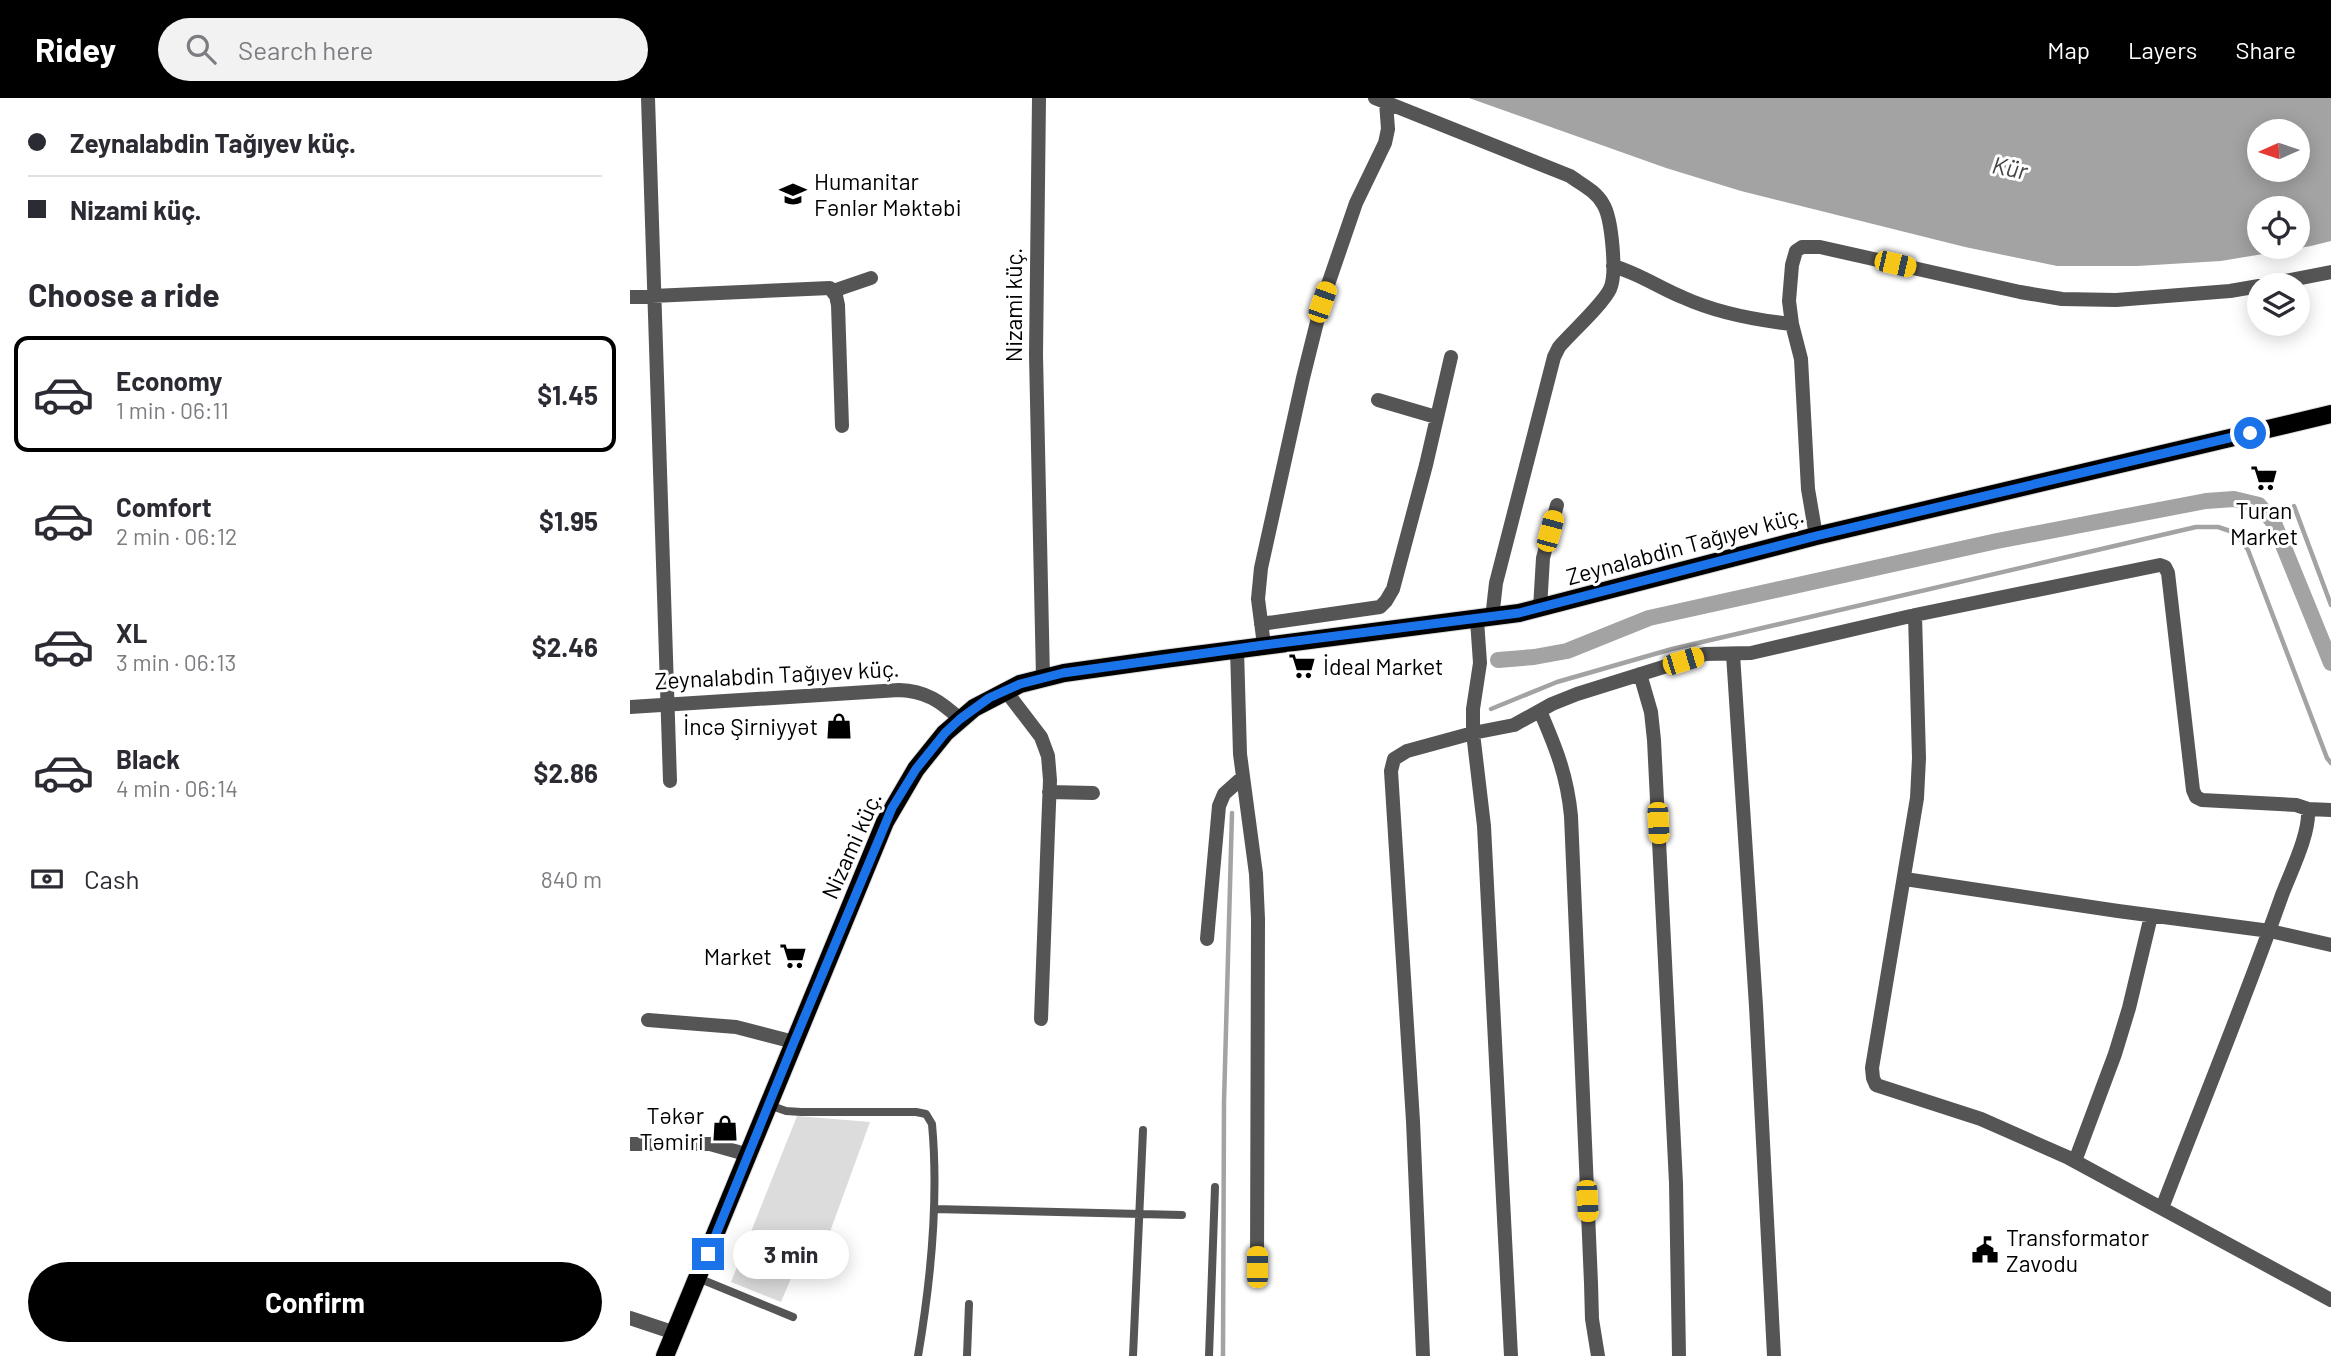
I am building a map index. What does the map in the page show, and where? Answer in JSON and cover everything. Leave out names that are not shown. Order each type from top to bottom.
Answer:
[{"type":"main road","name":"Zeynalabdin Tağıyev küç.","points":[[1043,678],[1264,645],[1484,619],[1540,608],[1816,536],[2331,414]]},
{"type":"main road","name":"Nizami küç.","points":[[665,1356],[880,834],[900,794],[931,749],[960,719],[1005,690],[1043,678]]},
{"type":"street","points":[[648,98],[670,781]]},
{"type":"street","name":"Nizami küç.","points":[[1040,98],[1036,355],[1043,678]]},
{"type":"street","points":[[1381,100],[1570,176],[1590,189],[1603,203],[1608,215],[1614,280],[1609,292],[1559,347],[1555,357],[1496,583],[1484,619],[1473,709],[1473,733],[1484,826],[1511,1356]]},
{"type":"street","points":[[1264,645],[1258,599],[1261,568],[1322,302],[1356,203],[1385,143],[1388,129],[1381,100]]},
{"type":"street","points":[[1816,536],[1808,489],[1801,359],[1789,301],[1792,265],[1796,251],[1802,247],[1811,246],[2062,299],[2116,300],[2247,288]]},
{"type":"street","points":[[1613,266],[1633,272],[1682,298],[1724,312],[1758,321],[1792,324]]},
{"type":"street","points":[[2310,276],[2331,272]]},
{"type":"street","points":[[833,292],[871,278]]},
{"type":"street","points":[[630,297],[826,288],[833,292],[838,305],[842,426]]},
{"type":"street","points":[[1261,624],[1380,607],[1386,601],[1393,589],[1451,358]]},
{"type":"street","points":[[1378,400],[1436,417]]},
{"type":"street","points":[[1540,608],[1543,558],[1557,505]]},
{"type":"street","points":[[1423,1356],[1413,1121],[1391,771],[1394,759],[1407,751],[1514,725],[1577,694],[1705,654],[1751,653],[1915,615],[2151,566],[2165,567],[2168,573],[2193,790],[2196,797],[2202,800],[2297,805],[2308,809],[2331,810]]},
{"type":"street","points":[[1915,615],[1919,758],[1917,798],[1872,1068],[1876,1085],[1981,1119],[2075,1161],[2331,1300]]},
{"type":"street","points":[[1237,649],[1240,754],[1256,874],[1258,919],[1257,1267]]},
{"type":"street","points":[[1733,654],[1756,1006],[1774,1356]]},
{"type":"street","points":[[1640,674],[1651,712],[1654,740],[1676,1183],[1679,1356]]},
{"type":"street","points":[[1005,690],[1041,737],[1048,757],[1041,1019]]},
{"type":"street","name":"Zeynalabdin Tağıyev küç.","points":[[630,707],[915,691],[941,702],[960,719]]},
{"type":"street","points":[[1540,711],[1562,764],[1569,791],[1592,1319],[1598,1356]]},
{"type":"street","points":[[1207,939],[1219,806],[1224,794],[1244,777]]},
{"type":"street","points":[[1049,792],[1093,793]]},
{"type":"street","points":[[2162,1208],[2270,930],[2304,834],[2308,809]]},
{"type":"street","points":[[1905,879],[2151,916],[2270,930],[2331,946]]},
{"type":"street","points":[[2075,1161],[2115,1054],[2151,916]]},
{"type":"street","points":[[648,1020],[736,1027],[794,1042]]},
{"type":"street","points":[[630,1144],[710,1144],[749,1155]]},
{"type":"street","points":[[630,1318],[675,1333]]},
{"type":"lane","points":[[769,1105],[786,1111],[801,1112],[916,1112],[926,1114],[932,1124],[934,1209],[929,1296],[918,1356]]},
{"type":"lane","points":[[1133,1356],[1143,1130]]},
{"type":"lane","points":[[1209,1356],[1215,1187]]},
{"type":"lane","points":[[934,1209],[1182,1215]]},
{"type":"lane","points":[[698,1278],[793,1317]]},
{"type":"lane","points":[[967,1356],[970,1304]]},
{"type":"shaded area","points":[[797,1116],[870,1122],[823,1251],[805,1245],[781,1302],[731,1282]]},
{"type":"water","name":"Kür","points":[[1469,98],[2331,98],[2331,241],[2310,246],[2310,196],[2247,196],[2247,257],[2221,261],[2137,266],[2057,266],[1965,247],[1741,191],[1666,168]]},
{"type":"waterway","points":[[1498,660],[1567,651],[1649,618],[1997,541],[2206,501],[2234,499],[2259,505],[2274,523],[2331,663]]},
{"type":"waterway","points":[[2294,506],[2331,605]]},
{"type":"waterway","points":[[1491,709],[1557,682],[1672,649],[2196,527],[2218,527],[2236,533],[2248,550],[2331,763]]},
{"type":"waterway","points":[[1223,1356],[1224,1102],[1232,813]]},
{"type":"place","name":"Humanitar Fənlər Məktəbi","points":[[793,194]]},
{"type":"place","name":"Turan Market","points":[[2264,478]]},
{"type":"place","name":"İdeal Market","points":[[1302,666]]},
{"type":"place","name":"İncə Şirniyyət","points":[[839,726]]},
{"type":"place","name":"Market","points":[[793,956]]},
{"type":"place","name":"Təkər Təmiri","points":[[725,1128]]},
{"type":"place","name":"Transformator Zavodu","points":[[1985,1250]]},
{"type":"route","points":[[708,1254],[892,808],[916,769],[945,733],[989,698],[1020,684],[1063,673],[1519,613],[1816,536],[2250,433]]}]
